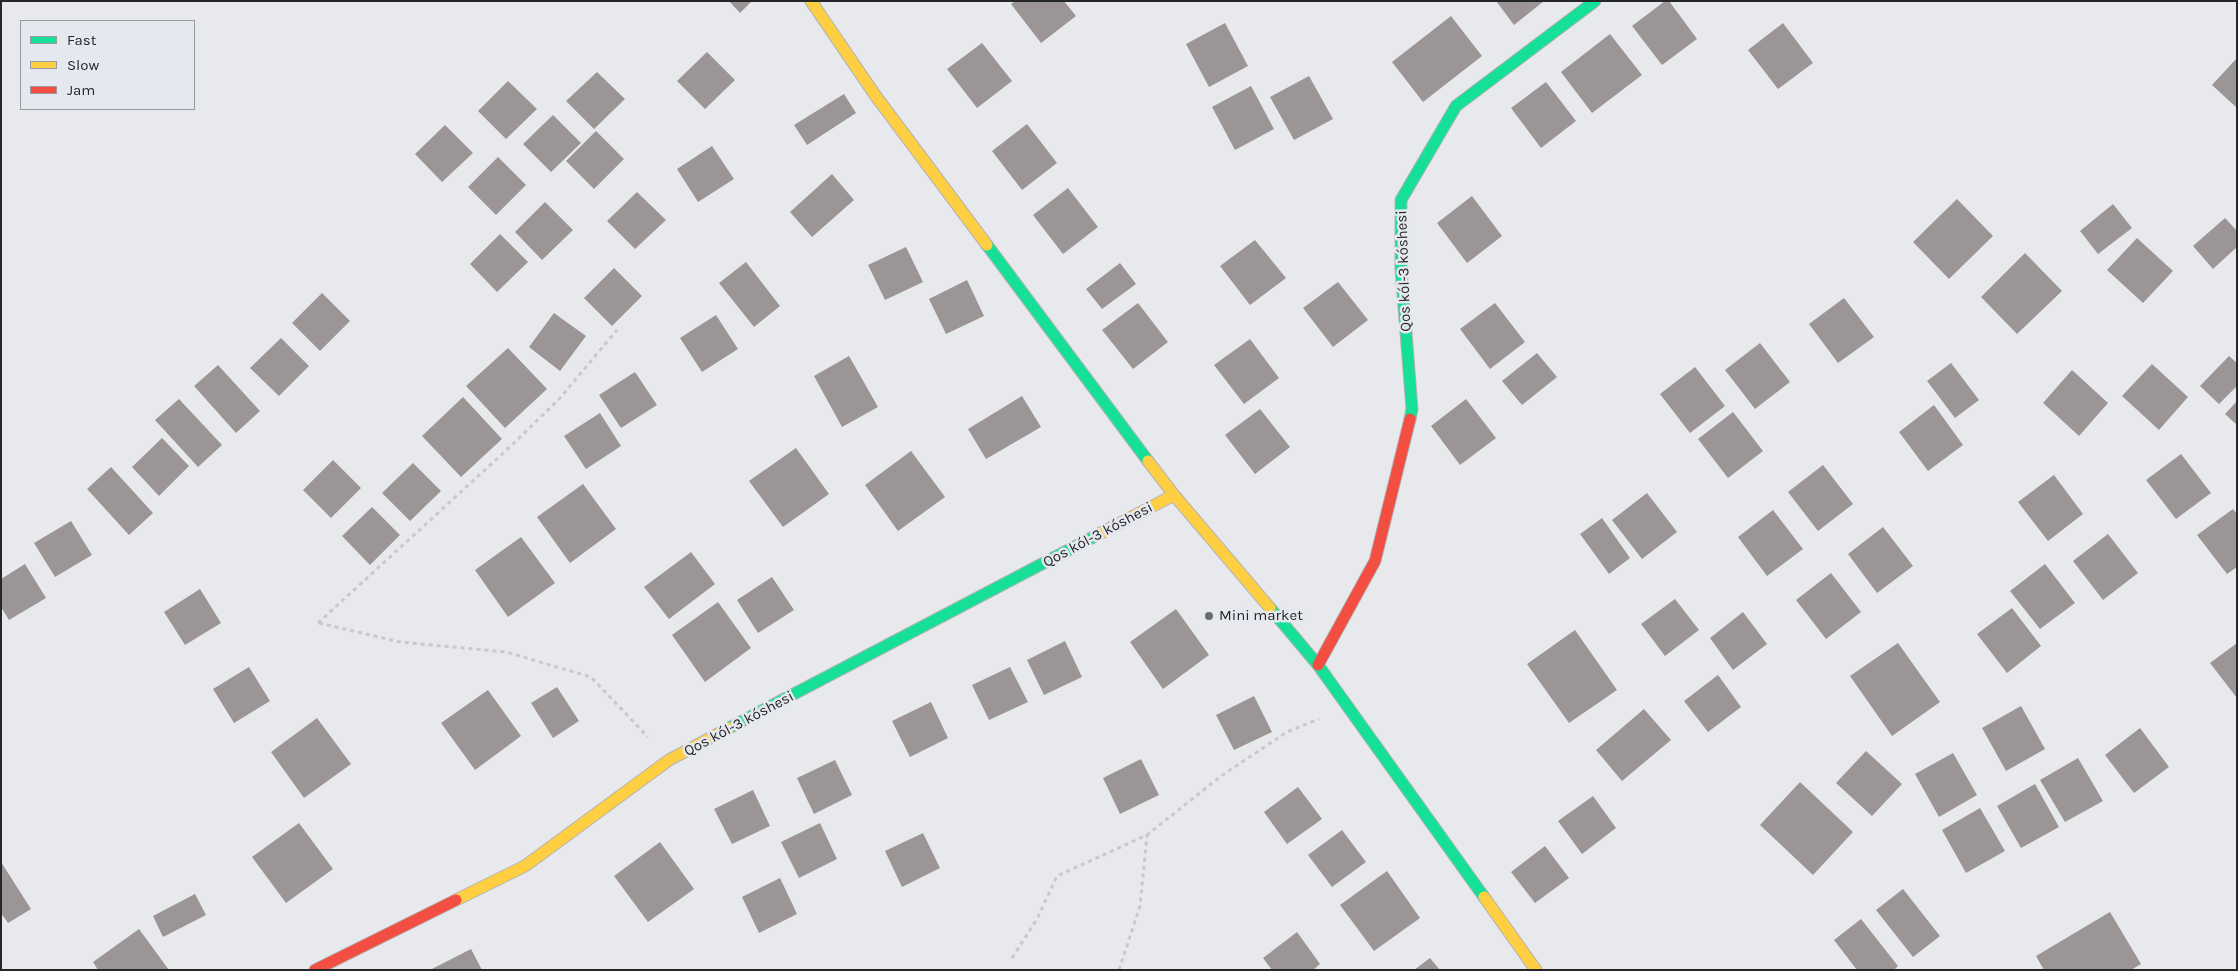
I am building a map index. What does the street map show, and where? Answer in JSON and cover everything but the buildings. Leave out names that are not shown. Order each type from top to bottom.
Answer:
[{"type":"street","points":[[811,1],[875,95],[1174,495],[1318,665],[1536,970]]},
{"type":"street","name":"Qos kól-3 kóshesi","points":[[1318,665],[1375,561],[1412,409],[1401,269],[1401,200],[1456,106],[1595,1]]},
{"type":"street","name":"Qos kól-3 kóshesi","points":[[315,970],[525,866],[669,760],[1174,495]]},
{"type":"path","points":[[617,330],[560,398],[512,446],[318,623],[400,642],[506,652],[591,677],[669,760]]},
{"type":"path","points":[[1012,958],[1038,919],[1057,876],[1147,835],[1221,776],[1287,732],[1348,707]]},
{"type":"path","points":[[1119,970],[1140,906],[1147,835]]},
{"type":"traffic: fast","points":[[1410,419],[1412,409],[1401,269],[1401,200],[1456,106],[1595,1]]},
{"type":"traffic: fast","points":[[987,245],[1148,461]]},
{"type":"traffic: fast","points":[[729,728],[1099,534]]},
{"type":"traffic: fast","points":[[1270,608],[1318,665],[1484,897]]},
{"type":"traffic: slow","points":[[811,1],[875,95],[987,245]]},
{"type":"traffic: slow","points":[[1148,461],[1174,495],[1270,608]]},
{"type":"traffic: slow","points":[[1099,534],[1174,495]]},
{"type":"traffic: slow","points":[[456,900],[525,866],[669,760],[729,728]]},
{"type":"traffic: slow","points":[[1484,897],[1536,970]]},
{"type":"traffic: jam","points":[[1318,665],[1375,561],[1410,419]]},
{"type":"traffic: jam","points":[[315,970],[456,900]]},
{"type":"place","name":"Mini market","points":[[1209,616]]}]
